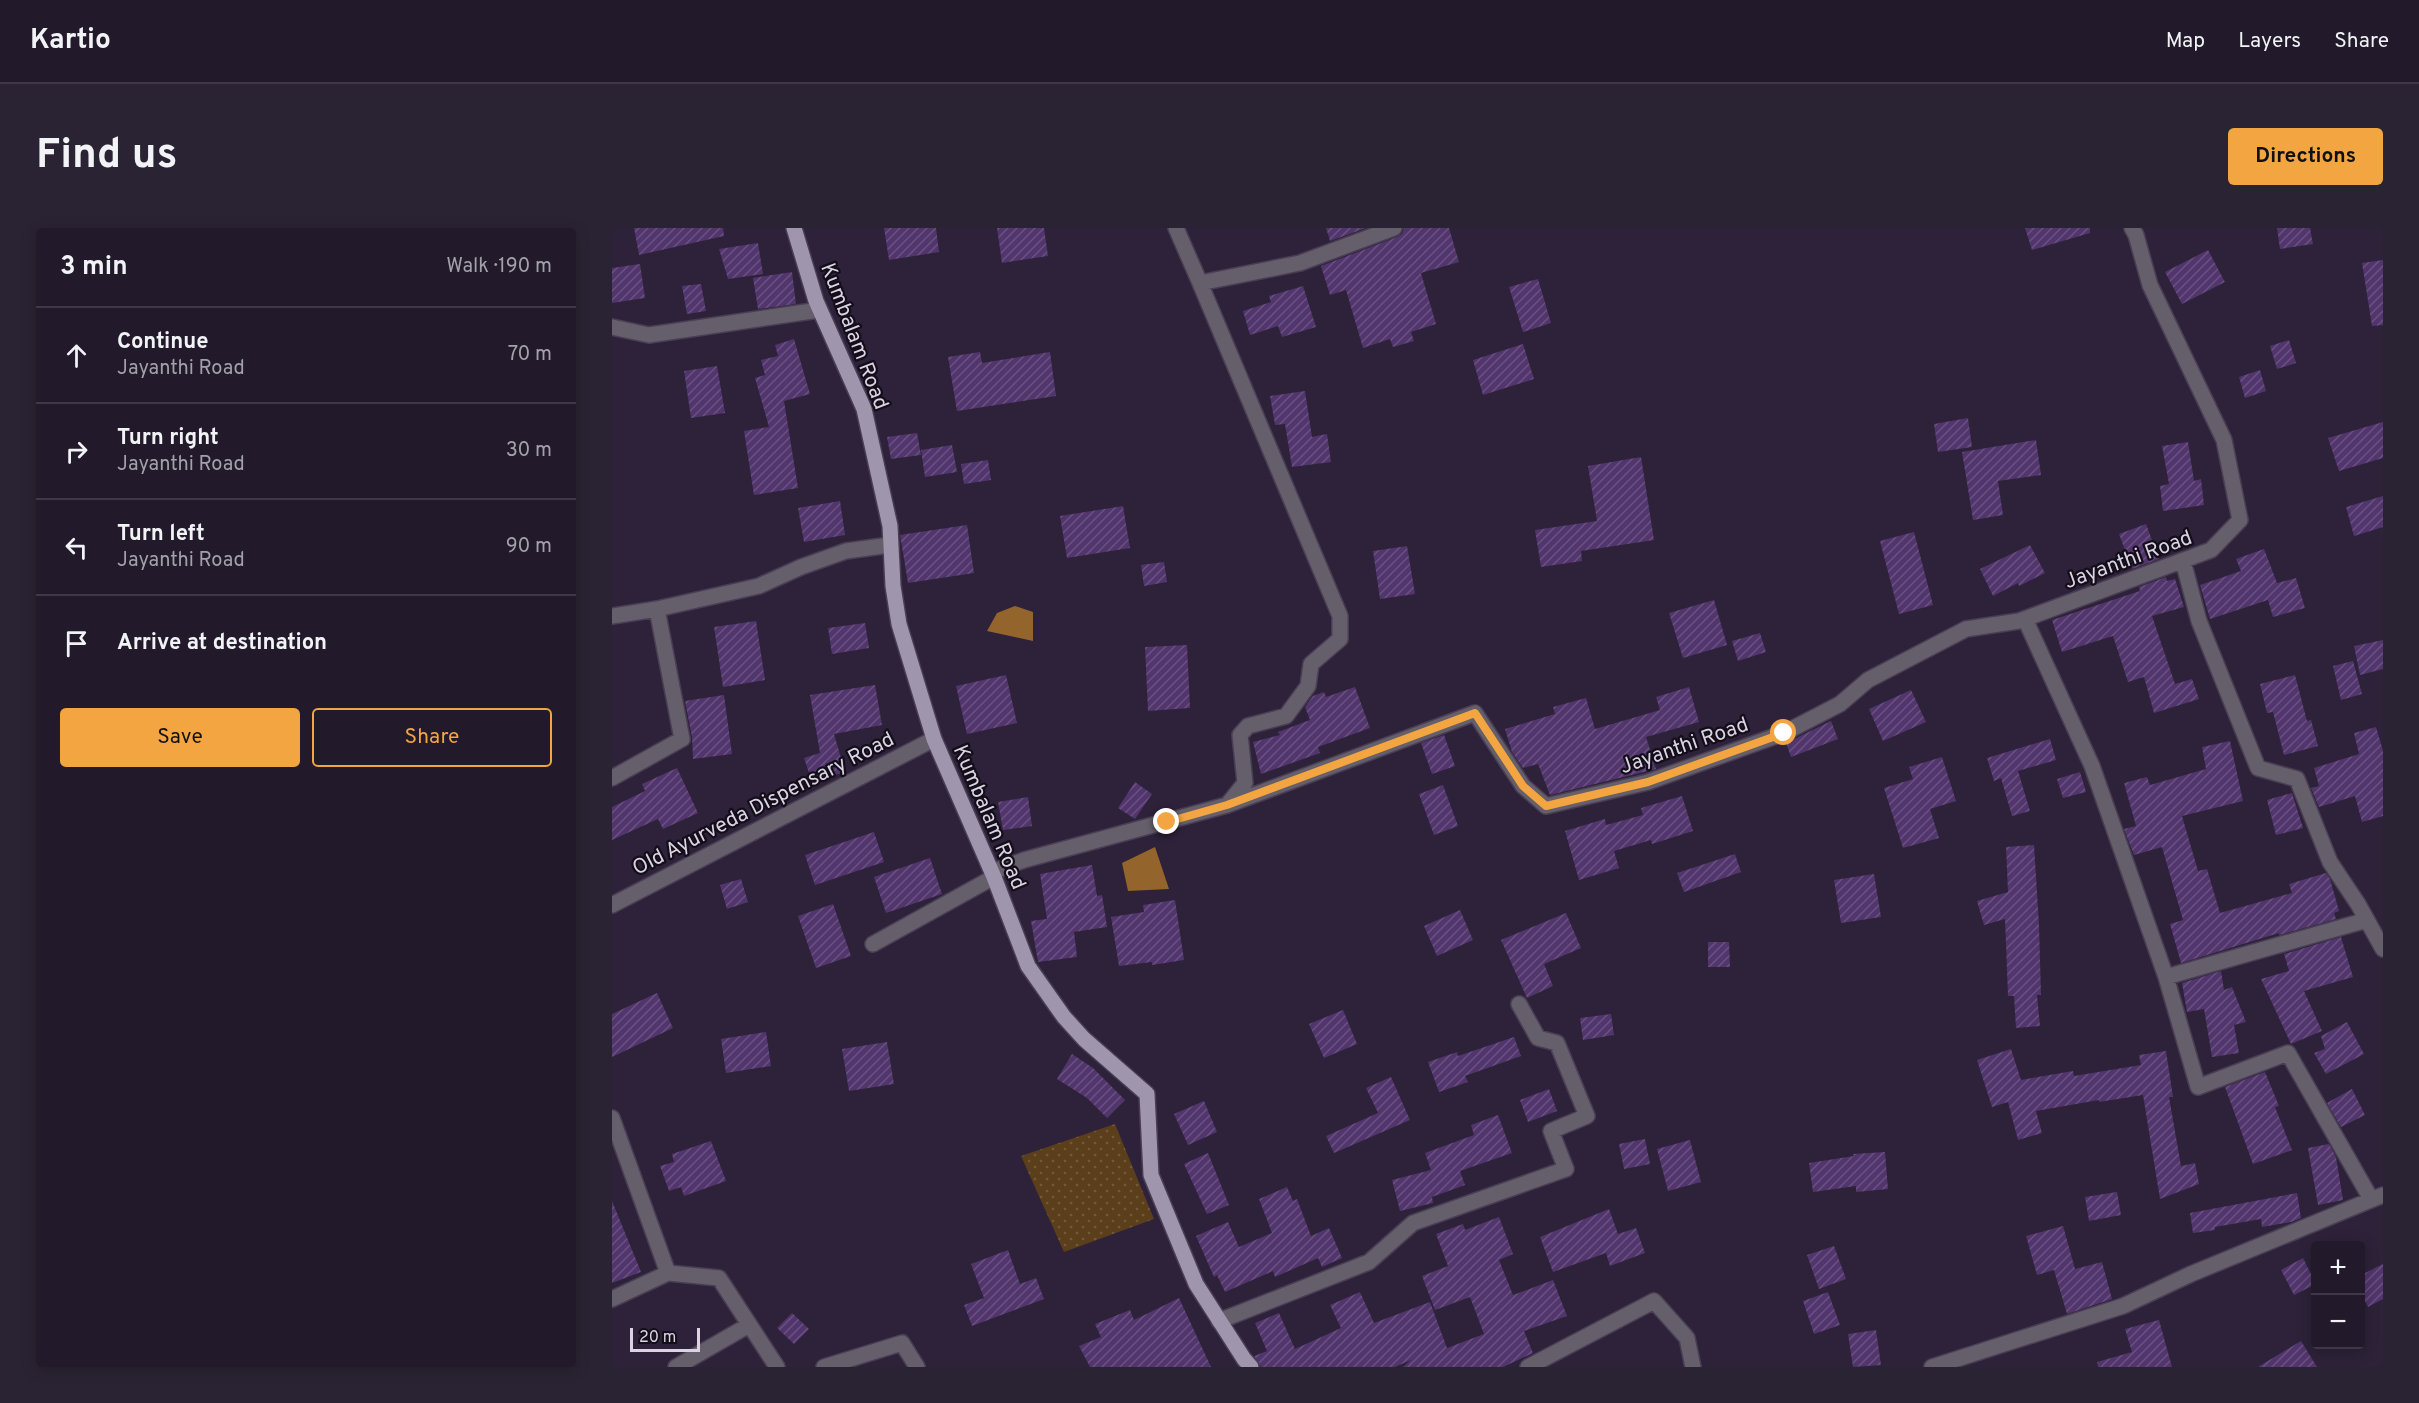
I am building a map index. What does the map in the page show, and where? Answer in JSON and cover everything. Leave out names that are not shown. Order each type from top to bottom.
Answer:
[{"type":"main road","name":"Kumbalam Road","points":[[794,228],[819,309],[864,410],[890,526],[899,624],[934,739],[993,875],[1028,966],[1084,1039],[1147,1094],[1151,1175],[1196,1284],[1251,1367]]},
{"type":"street","points":[[1176,228],[1340,616],[1340,639],[1311,663],[1308,686],[1286,716],[1248,726],[1240,735],[1245,783],[1227,805]]},
{"type":"street","points":[[1200,283],[1300,263],[1394,228]]},
{"type":"street","name":"Jayanthi Road","points":[[873,944],[993,875],[1024,860],[1227,805],[1475,713],[1523,786],[1546,806],[1648,782],[1784,733],[1840,704],[1868,680],[1966,629],[2025,619],[2211,550],[2240,520],[2224,440],[2150,285],[2132,228]]},
{"type":"street","points":[[612,327],[649,334],[819,309]]},
{"type":"street","points":[[612,616],[657,609],[759,586],[801,567],[846,551],[890,545]]},
{"type":"street","points":[[2182,561],[2199,621],[2258,768],[2297,779],[2330,862],[2383,949]]},
{"type":"street","points":[[612,778],[682,739],[657,609]]},
{"type":"street","points":[[1932,1367],[2123,1306],[2191,1274],[2377,1197],[2288,1053],[2198,1087],[2166,977],[2092,766],[2025,619]]},
{"type":"street","name":"Old Ayurveda Dispensary Road","points":[[612,905],[934,739]]},
{"type":"street","points":[[2166,977],[2367,920]]},
{"type":"street","points":[[1219,1321],[1369,1262],[1413,1223],[1566,1169],[1551,1131],[1587,1116],[1557,1043],[1538,1038],[1519,1004]]},
{"type":"street","points":[[612,1118],[668,1273]]},
{"type":"street","points":[[612,1299],[668,1273],[719,1278],[777,1367]]},
{"type":"street","points":[[1528,1367],[1654,1301],[1687,1338],[1693,1367]]},
{"type":"street","points":[[676,1367],[749,1324]]},
{"type":"street","points":[[824,1367],[902,1343],[917,1367]]},
{"type":"shaded area","points":[[1015,606],[1033,612],[1033,641],[987,631],[997,613]]},
{"type":"shaded area","points":[[1155,847],[1169,889],[1128,891],[1122,863]]},
{"type":"shaded area","points":[[1115,1124],[1154,1219],[1064,1252],[1021,1156]]},
{"type":"building","points":[[634,228],[723,228],[724,236],[639,255]]},
{"type":"building","points":[[884,228],[936,228],[939,252],[889,260]]},
{"type":"building","points":[[997,228],[1044,228],[1048,256],[1002,263]]},
{"type":"building","points":[[1326,228],[1366,228],[1330,241]]},
{"type":"building","points":[[1404,228],[1449,228],[1459,262],[1421,273],[1436,324],[1411,332],[1414,341],[1393,347],[1390,339],[1363,348],[1346,290],[1330,295],[1321,266],[1397,237],[1402,234]]},
{"type":"building","points":[[2025,228],[2090,228],[2090,233],[2032,250]]},
{"type":"building","points":[[2277,228],[2310,228],[2313,244],[2280,249]]},
{"type":"building","points":[[758,243],[763,274],[728,279],[719,249]]},
{"type":"building","points":[[2208,250],[2225,282],[2182,304],[2165,272]]},
{"type":"building","points":[[2383,260],[2383,325],[2372,326],[2362,263]]},
{"type":"building","points":[[640,264],[645,298],[612,303],[612,268]]},
{"type":"building","points":[[792,272],[796,304],[758,309],[753,278]]},
{"type":"building","points":[[1538,279],[1551,323],[1523,332],[1509,287]]},
{"type":"building","points":[[701,284],[706,311],[687,314],[682,286]]},
{"type":"building","points":[[1303,286],[1316,327],[1282,337],[1278,326],[1250,335],[1243,311],[1271,302],[1269,296]]},
{"type":"building","points":[[794,339],[810,394],[784,401],[798,488],[754,495],[744,431],[769,427],[755,378],[765,375],[761,360],[778,356],[775,345]]},
{"type":"building","points":[[2289,340],[2296,363],[2277,369],[2270,346]]},
{"type":"building","points":[[1523,344],[1534,379],[1483,395],[1473,360]]},
{"type":"building","points":[[980,352],[982,363],[1050,352],[1056,396],[957,411],[948,357]]},
{"type":"building","points":[[717,366],[725,413],[691,418],[684,371]]},
{"type":"building","points":[[2260,370],[2266,391],[2245,398],[2239,377]]},
{"type":"building","points":[[1305,391],[1312,437],[1327,434],[1331,462],[1292,467],[1285,424],[1275,425],[1270,396]]},
{"type":"building","points":[[1968,418],[1972,447],[1938,452],[1934,424]]},
{"type":"building","points":[[2383,422],[2383,458],[2339,471],[2328,438]]},
{"type":"building","points":[[917,433],[921,455],[891,459],[887,437]]},
{"type":"building","points":[[2036,440],[2041,475],[1998,481],[2003,515],[1973,520],[1962,452]]},
{"type":"building","points":[[2188,442],[2194,481],[2201,479],[2204,505],[2163,511],[2160,486],[2169,484],[2162,446]]},
{"type":"building","points":[[952,445],[957,472],[925,477],[921,450]]},
{"type":"building","points":[[1641,457],[1654,540],[1581,551],[1582,561],[1541,567],[1535,530],[1597,521],[1588,466]]},
{"type":"building","points":[[988,460],[991,480],[964,484],[961,464]]},
{"type":"building","points":[[2383,496],[2383,527],[2354,536],[2346,507]]},
{"type":"building","points":[[840,501],[845,535],[804,542],[798,508]]},
{"type":"building","points":[[1123,506],[1130,548],[1067,558],[1060,516]]},
{"type":"building","points":[[2146,524],[2159,559],[2132,569],[2119,534]]},
{"type":"building","points":[[967,525],[974,573],[908,583],[900,535]]},
{"type":"building","points":[[1914,532],[1933,605],[1899,614],[1880,541]]},
{"type":"building","points":[[2030,545],[2045,573],[1993,596],[1980,569]]},
{"type":"building","points":[[1407,546],[1415,594],[1380,599],[1373,551]]},
{"type":"building","points":[[2264,549],[2277,583],[2296,578],[2305,608],[2273,617],[2268,600],[2210,619],[2200,585],[2241,571],[2236,559]]},
{"type":"building","points":[[1164,562],[1167,582],[1144,586],[1141,565]]},
{"type":"building","points":[[2166,577],[2167,581],[2175,579],[2184,607],[2152,616],[2175,684],[2192,679],[2199,699],[2154,713],[2144,677],[2128,682],[2113,636],[2062,652],[2052,620],[2140,591],[2139,587]]},
{"type":"building","points":[[1714,600],[1727,645],[1683,658],[1669,613]]},
{"type":"building","points":[[756,621],[765,680],[723,687],[714,627]]},
{"type":"building","points":[[865,623],[869,648],[832,654],[828,628]]},
{"type":"building","points":[[1760,633],[1766,652],[1738,661],[1732,641]]},
{"type":"building","points":[[2383,640],[2383,669],[2360,675],[2354,646]]},
{"type":"building","points":[[1187,645],[1190,708],[1148,711],[1145,647]]},
{"type":"building","points":[[2353,661],[2362,694],[2341,700],[2333,666]]},
{"type":"building","points":[[1006,675],[1017,723],[967,734],[956,686]]},
{"type":"building","points":[[2295,675],[2307,721],[2311,720],[2318,746],[2284,755],[2273,712],[2267,713],[2260,684]]},
{"type":"building","points":[[875,685],[882,725],[834,734],[845,772],[812,782],[804,758],[820,753],[810,695]]},
{"type":"building","points":[[1355,687],[1370,728],[1318,747],[1320,753],[1261,774],[1253,742],[1280,735],[1278,732],[1310,720],[1305,707],[1313,696],[1324,692],[1326,697]]},
{"type":"building","points":[[1689,687],[1699,722],[1646,737],[1656,769],[1550,795],[1538,764],[1523,768],[1512,752],[1505,729],[1555,714],[1553,707],[1586,698],[1595,729],[1660,710],[1656,697]]},
{"type":"building","points":[[1911,690],[1926,722],[1883,741],[1869,709]]},
{"type":"building","points":[[724,695],[732,754],[693,759],[692,737],[685,701]]},
{"type":"building","points":[[1831,721],[1838,739],[1791,757],[1786,743]]},
{"type":"building","points":[[2376,727],[2383,751],[2383,816],[2362,822],[2355,796],[2319,807],[2311,788],[2319,786],[2314,768],[2359,754],[2354,733]]},
{"type":"building","points":[[1444,735],[1455,766],[1432,774],[1421,743]]},
{"type":"building","points":[[2050,739],[2056,760],[2018,771],[2030,811],[2012,816],[2001,778],[1994,781],[1987,758]]},
{"type":"building","points":[[2230,741],[2243,801],[2182,816],[2198,871],[2207,869],[2220,913],[2292,893],[2289,884],[2326,873],[2330,879],[2339,911],[2334,913],[2336,919],[2279,935],[2279,933],[2181,963],[2170,924],[2183,920],[2162,847],[2134,855],[2124,829],[2136,826],[2124,783],[2147,777],[2150,785],[2206,769],[2202,747]]},
{"type":"building","points":[[1942,757],[1956,801],[1930,809],[1939,838],[1903,848],[1884,788],[1913,779],[1909,767]]},
{"type":"building","points":[[677,768],[698,813],[663,829],[658,819],[612,840],[612,807],[645,791],[642,784]]},
{"type":"building","points":[[2080,772],[2086,792],[2063,798],[2057,779]]},
{"type":"building","points":[[1135,782],[1152,794],[1135,819],[1118,808]]},
{"type":"building","points":[[1443,785],[1458,826],[1434,835],[1419,794]]},
{"type":"building","points":[[2292,793],[2303,828],[2276,835],[2267,800]]},
{"type":"building","points":[[1682,796],[1693,831],[1652,844],[1651,840],[1614,851],[1619,868],[1579,880],[1565,831],[1605,819],[1606,825],[1643,815],[1641,808]]},
{"type":"building","points":[[1028,797],[1032,826],[1003,830],[998,802]]},
{"type":"building","points":[[874,832],[884,862],[815,885],[805,855]]},
{"type":"building","points":[[2034,845],[2039,925],[2041,995],[2037,995],[2040,1026],[2016,1028],[2014,996],[2008,996],[2005,919],[1984,925],[1977,901],[2008,892],[2006,847]]},
{"type":"building","points":[[1735,854],[1741,872],[1684,892],[1677,873]]},
{"type":"building","points":[[930,858],[942,894],[886,913],[874,877]]},
{"type":"building","points":[[1092,865],[1097,896],[1102,895],[1107,927],[1074,932],[1077,957],[1038,962],[1031,921],[1047,919],[1040,874]]},
{"type":"building","points":[[1874,874],[1881,917],[1841,923],[1834,880]]},
{"type":"building","points":[[741,879],[748,902],[727,909],[720,885]]},
{"type":"building","points":[[1175,900],[1184,960],[1152,965],[1152,962],[1119,966],[1111,917],[1144,912],[1143,905]]},
{"type":"building","points":[[833,904],[851,956],[816,968],[798,916]]},
{"type":"building","points":[[1460,910],[1473,940],[1437,956],[1424,926]]},
{"type":"building","points":[[1566,913],[1581,948],[1544,964],[1553,986],[1527,998],[1501,940]]},
{"type":"building","points":[[2341,937],[2353,977],[2304,991],[2322,1031],[2291,1044],[2261,979],[2289,971],[2284,954]]},
{"type":"building","points":[[1708,942],[1729,942],[1730,967],[1708,967]]},
{"type":"building","points":[[2221,971],[2224,990],[2232,987],[2246,1022],[2234,1025],[2239,1053],[2212,1057],[2204,1009],[2187,1012],[2182,983]]},
{"type":"building","points":[[657,993],[673,1028],[612,1057],[612,1014]]},
{"type":"building","points":[[1343,1010],[1357,1044],[1324,1058],[1309,1024]]},
{"type":"building","points":[[1611,1014],[1614,1035],[1583,1040],[1580,1018]]},
{"type":"building","points":[[2347,1022],[2364,1054],[2326,1074],[2314,1053],[2325,1049],[2321,1036]]},
{"type":"building","points":[[766,1032],[771,1066],[726,1073],[721,1039]]},
{"type":"building","points":[[1514,1037],[1521,1056],[1465,1076],[1468,1082],[1439,1092],[1428,1062],[1457,1052],[1458,1056]]},
{"type":"building","points":[[887,1042],[894,1084],[849,1091],[842,1049]]},
{"type":"building","points":[[2011,1049],[2021,1080],[2073,1071],[2074,1076],[2141,1065],[2139,1055],[2166,1051],[2173,1097],[2169,1097],[2181,1166],[2195,1163],[2199,1184],[2160,1199],[2143,1095],[2036,1111],[2042,1133],[2018,1140],[2008,1102],[1992,1107],[1977,1060]]},
{"type":"building","points":[[1072,1054],[1093,1068],[1125,1100],[1107,1118],[1087,1098],[1057,1079]]},
{"type":"building","points":[[2265,1072],[2279,1106],[2275,1107],[2292,1150],[2253,1164],[2225,1087]]},
{"type":"building","points":[[1391,1077],[1410,1120],[1334,1153],[1326,1136],[1378,1113],[1366,1088]]},
{"type":"building","points":[[1549,1089],[1557,1111],[1528,1122],[1520,1100]]},
{"type":"building","points":[[2352,1089],[2365,1115],[2341,1127],[2327,1103]]},
{"type":"building","points":[[1204,1101],[1217,1132],[1188,1145],[1174,1114]]},
{"type":"building","points":[[1498,1115],[1512,1153],[1460,1171],[1465,1185],[1432,1197],[1433,1203],[1400,1211],[1392,1180],[1431,1170],[1425,1153],[1474,1135],[1471,1125]]},
{"type":"building","points":[[1645,1139],[1650,1164],[1624,1169],[1619,1144]]},
{"type":"building","points":[[1690,1140],[1701,1182],[1668,1191],[1657,1149]]},
{"type":"building","points":[[711,1141],[726,1181],[684,1196],[681,1187],[669,1191],[660,1166],[674,1162],[672,1154]]},
{"type":"building","points":[[2329,1144],[2336,1157],[2343,1200],[2318,1205],[2308,1148]]},
{"type":"building","points":[[1885,1152],[1888,1189],[1856,1192],[1856,1186],[1813,1192],[1809,1163],[1854,1156],[1853,1154]]},
{"type":"building","points":[[1208,1153],[1229,1205],[1207,1214],[1184,1164]]},
{"type":"building","points":[[1287,1187],[1293,1201],[1297,1199],[1311,1236],[1329,1228],[1342,1258],[1322,1267],[1318,1258],[1275,1277],[1273,1271],[1225,1292],[1217,1275],[1214,1277],[1196,1236],[1228,1222],[1239,1247],[1272,1233],[1259,1199]]},
{"type":"building","points":[[2117,1192],[2121,1215],[2089,1221],[2085,1197]]},
{"type":"building","points":[[2297,1193],[2301,1218],[2291,1222],[2262,1227],[2261,1219],[2193,1233],[2190,1213]]},
{"type":"building","points":[[612,1201],[641,1272],[612,1283]]},
{"type":"building","points":[[1609,1209],[1618,1234],[1636,1228],[1645,1253],[1610,1266],[1606,1253],[1553,1272],[1540,1237]]},
{"type":"building","points":[[1499,1217],[1513,1254],[1499,1260],[1513,1295],[1553,1280],[1567,1316],[1524,1331],[1533,1353],[1503,1367],[1403,1367],[1411,1360],[1395,1367],[1261,1367],[1254,1356],[1267,1351],[1255,1323],[1279,1313],[1295,1349],[1341,1328],[1330,1305],[1360,1292],[1374,1323],[1430,1302],[1447,1348],[1484,1334],[1470,1297],[1435,1310],[1422,1276],[1448,1266],[1436,1234],[1463,1224],[1465,1230]]},
{"type":"building","points":[[2063,1226],[2075,1269],[2102,1262],[2112,1299],[2067,1314],[2054,1270],[2037,1275],[2026,1236]]},
{"type":"building","points":[[1834,1246],[1846,1279],[1819,1289],[1807,1255]]},
{"type":"building","points":[[1008,1250],[1020,1284],[1036,1278],[1044,1299],[972,1326],[964,1305],[984,1298],[971,1264]]},
{"type":"building","points":[[2303,1258],[2311,1274],[2311,1286],[2294,1295],[2281,1270]]},
{"type":"building","points":[[2383,1264],[2383,1299],[2368,1307],[2365,1301],[2365,1273]]},
{"type":"building","points":[[1828,1292],[1840,1325],[1814,1334],[1803,1301]]},
{"type":"building","points":[[1179,1298],[1211,1367],[1090,1367],[1079,1346],[1101,1337],[1095,1324],[1130,1310],[1134,1320]]},
{"type":"building","points":[[792,1313],[809,1329],[794,1344],[777,1328]]},
{"type":"building","points":[[2159,1320],[2172,1367],[2098,1367],[2097,1362],[2132,1352],[2125,1329]]},
{"type":"building","points":[[1876,1330],[1881,1365],[1853,1367],[1848,1334]]},
{"type":"building","points":[[2301,1341],[2317,1367],[2258,1367]]},
{"type":"route","points":[[1167,822],[1227,805],[1475,713],[1523,786],[1546,806],[1648,782],[1784,733]]}]
